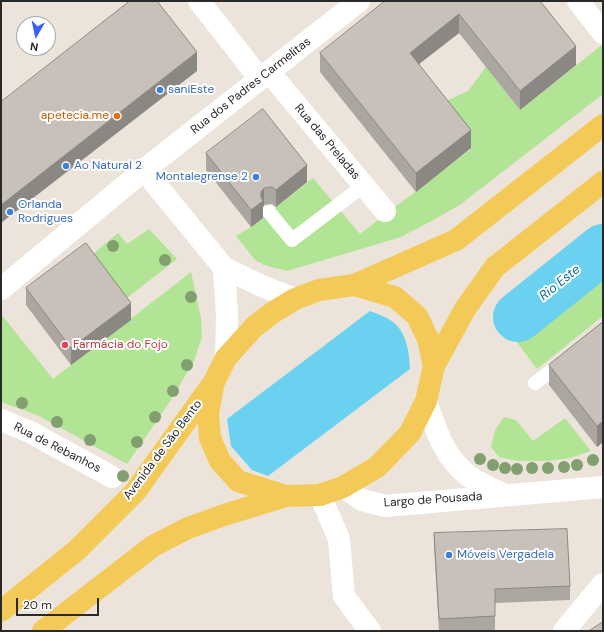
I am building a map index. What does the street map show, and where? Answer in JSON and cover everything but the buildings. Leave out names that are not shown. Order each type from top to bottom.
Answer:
[{"type":"main road","points":[[354,285],[456,240],[603,125]]},
{"type":"main road","points":[[434,366],[465,309],[495,267],[603,182]]},
{"type":"main road","name":"Avenida de São Bento","points":[[1,611],[78,550],[134,492],[214,382],[226,358],[254,327],[272,313],[295,299],[319,290],[354,285],[395,297],[417,316],[428,339],[434,366],[426,401],[410,433],[378,467],[343,487],[320,495],[286,496],[188,528],[153,546],[43,631]]},
{"type":"main road","name":"Avenida de São Bento","points":[[214,382],[208,414],[210,438],[220,461],[238,481],[286,496]]},
{"type":"street","name":"Rua das Preladas","points":[[199,1],[385,211]]},
{"type":"street","name":"Rua dos Padres Carmelitas","points":[[1,289],[144,170],[359,1]]},
{"type":"street","points":[[578,1],[603,33]]},
{"type":"street","points":[[144,170],[224,268],[262,286],[295,299]]},
{"type":"street","points":[[224,268],[227,315],[226,358]]},
{"type":"street","name":"Largo de Pousada","points":[[426,401],[436,429],[449,457],[470,478],[503,494]]},
{"type":"street","name":"Rua de Rebanhos","points":[[1,420],[30,432],[112,477]]},
{"type":"street","name":"Largo de Pousada","points":[[343,487],[362,500],[385,506],[503,494],[603,487]]},
{"type":"street","points":[[320,495],[340,539],[344,596],[370,631]]},
{"type":"street","points":[[564,631],[603,584]]},
{"type":"lane","points":[[269,212],[292,240],[363,186]]},
{"type":"lane","points":[[535,383],[572,355]]},
{"type":"green space","points":[[603,44],[603,94],[461,204],[401,237],[287,271],[267,266],[255,260],[236,236],[251,227],[313,178],[360,234],[471,149],[437,105],[468,91],[486,67],[520,110]]},
{"type":"green space","points":[[603,227],[603,316],[537,369],[498,317]]},
{"type":"green space","points":[[149,229],[177,259],[119,304],[86,260],[118,233],[127,244]]},
{"type":"green space","points":[[191,272],[201,318],[202,337],[194,361],[169,403],[127,464],[37,415],[1,402],[1,314],[53,379]]},
{"type":"green space","points":[[504,417],[516,420],[533,441],[565,418],[591,451],[570,458],[548,461],[518,461],[499,457],[491,447],[495,430]]},
{"type":"water","points":[[370,311],[390,320],[398,327],[404,337],[408,350],[410,369],[268,476],[252,470],[231,446],[227,419]]},
{"type":"waterway","name":"Rio Este","points":[[518,317],[603,249]]},
{"type":"place","name":"saniEste","points":[[160,90]]},
{"type":"place","name":"apetecia.me","points":[[117,116]]},
{"type":"place","name":"Ao Natural 2","points":[[66,166]]},
{"type":"place","name":"Montalegrense 2","points":[[256,177]]},
{"type":"place","name":"Orlanda Rodrigues","points":[[10,212]]},
{"type":"place","name":"Farmácia do Fojo","points":[[65,345]]},
{"type":"place","name":"Móveis Vergadela","points":[[449,555]]}]
